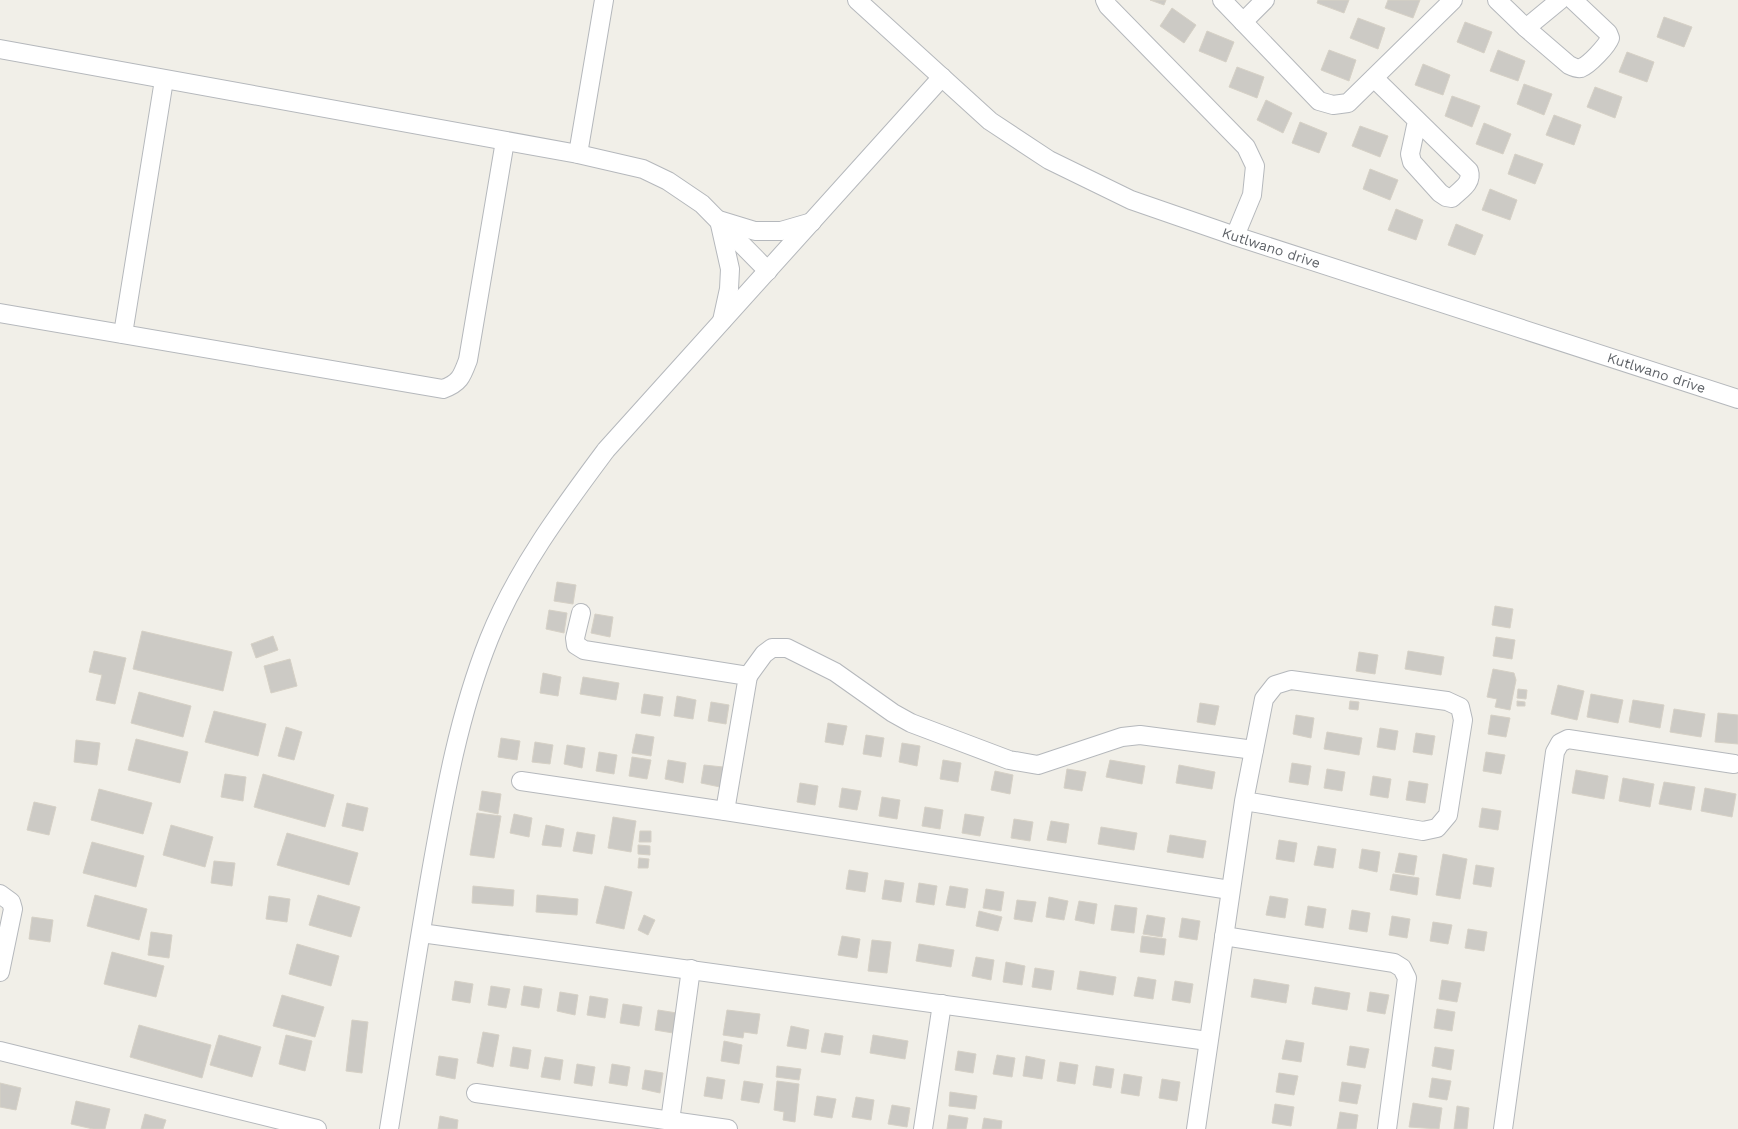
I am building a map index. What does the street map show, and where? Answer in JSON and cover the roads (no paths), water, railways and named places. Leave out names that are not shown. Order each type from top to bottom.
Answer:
[{"type":"street","points":[[578,154],[604,0]]},
{"type":"street","name":"Kutlwano drive","points":[[856,0],[990,121],[1050,160],[1132,200],[1234,236],[1738,399]]},
{"type":"street","points":[[1105,0],[1108,6],[1246,147],[1255,166],[1252,195],[1234,236]]},
{"type":"street","points":[[1222,0],[1319,101],[1334,105],[1348,103],[1452,0]]},
{"type":"street","points":[[1243,22],[1265,0]]},
{"type":"street","points":[[1497,0],[1569,66],[1582,68],[1608,44],[1610,38],[1608,33],[1573,0]]},
{"type":"street","points":[[1526,28],[1560,0]]},
{"type":"street","points":[[0,49],[578,154],[643,169],[668,181],[702,204],[768,271]]},
{"type":"street","points":[[389,1129],[449,773],[468,698],[490,638],[522,571],[565,505],[606,450],[942,77]]},
{"type":"street","points":[[1374,78],[1417,121]]},
{"type":"street","points":[[123,334],[164,80]]},
{"type":"street","points":[[0,313],[443,389],[453,386],[462,378],[468,360],[505,141]]},
{"type":"street","points":[[718,220],[755,231],[781,231],[813,222]]},
{"type":"street","points":[[718,220],[730,269],[729,289],[722,323]]},
{"type":"street","points":[[580,613],[575,638],[576,645],[584,650],[748,676]]},
{"type":"street","points":[[725,811],[748,676],[764,654],[772,648],[787,648],[834,672],[893,713],[911,723],[1009,760],[1038,765],[1122,736],[1140,735],[1254,750]]},
{"type":"street","points":[[1196,1129],[1230,890],[1244,802],[1264,699],[1275,685],[1291,680],[1447,701],[1460,707],[1463,720],[1448,814],[1437,828],[1423,831],[1244,802]]},
{"type":"street","points":[[1503,1129],[1555,752],[1560,743],[1568,739],[1734,764]]},
{"type":"street","points":[[521,781],[1230,890]]},
{"type":"street","points":[[0,894],[11,902],[13,909],[0,972]]},
{"type":"street","points":[[421,933],[1208,1041]]},
{"type":"street","points":[[1224,936],[1394,963],[1402,968],[1407,978],[1387,1129]]},
{"type":"street","points":[[670,1121],[691,969]]},
{"type":"street","points":[[923,1129],[942,1004]]},
{"type":"street","points":[[0,1051],[317,1129]]},
{"type":"street","points":[[476,1093],[728,1129]]}]
